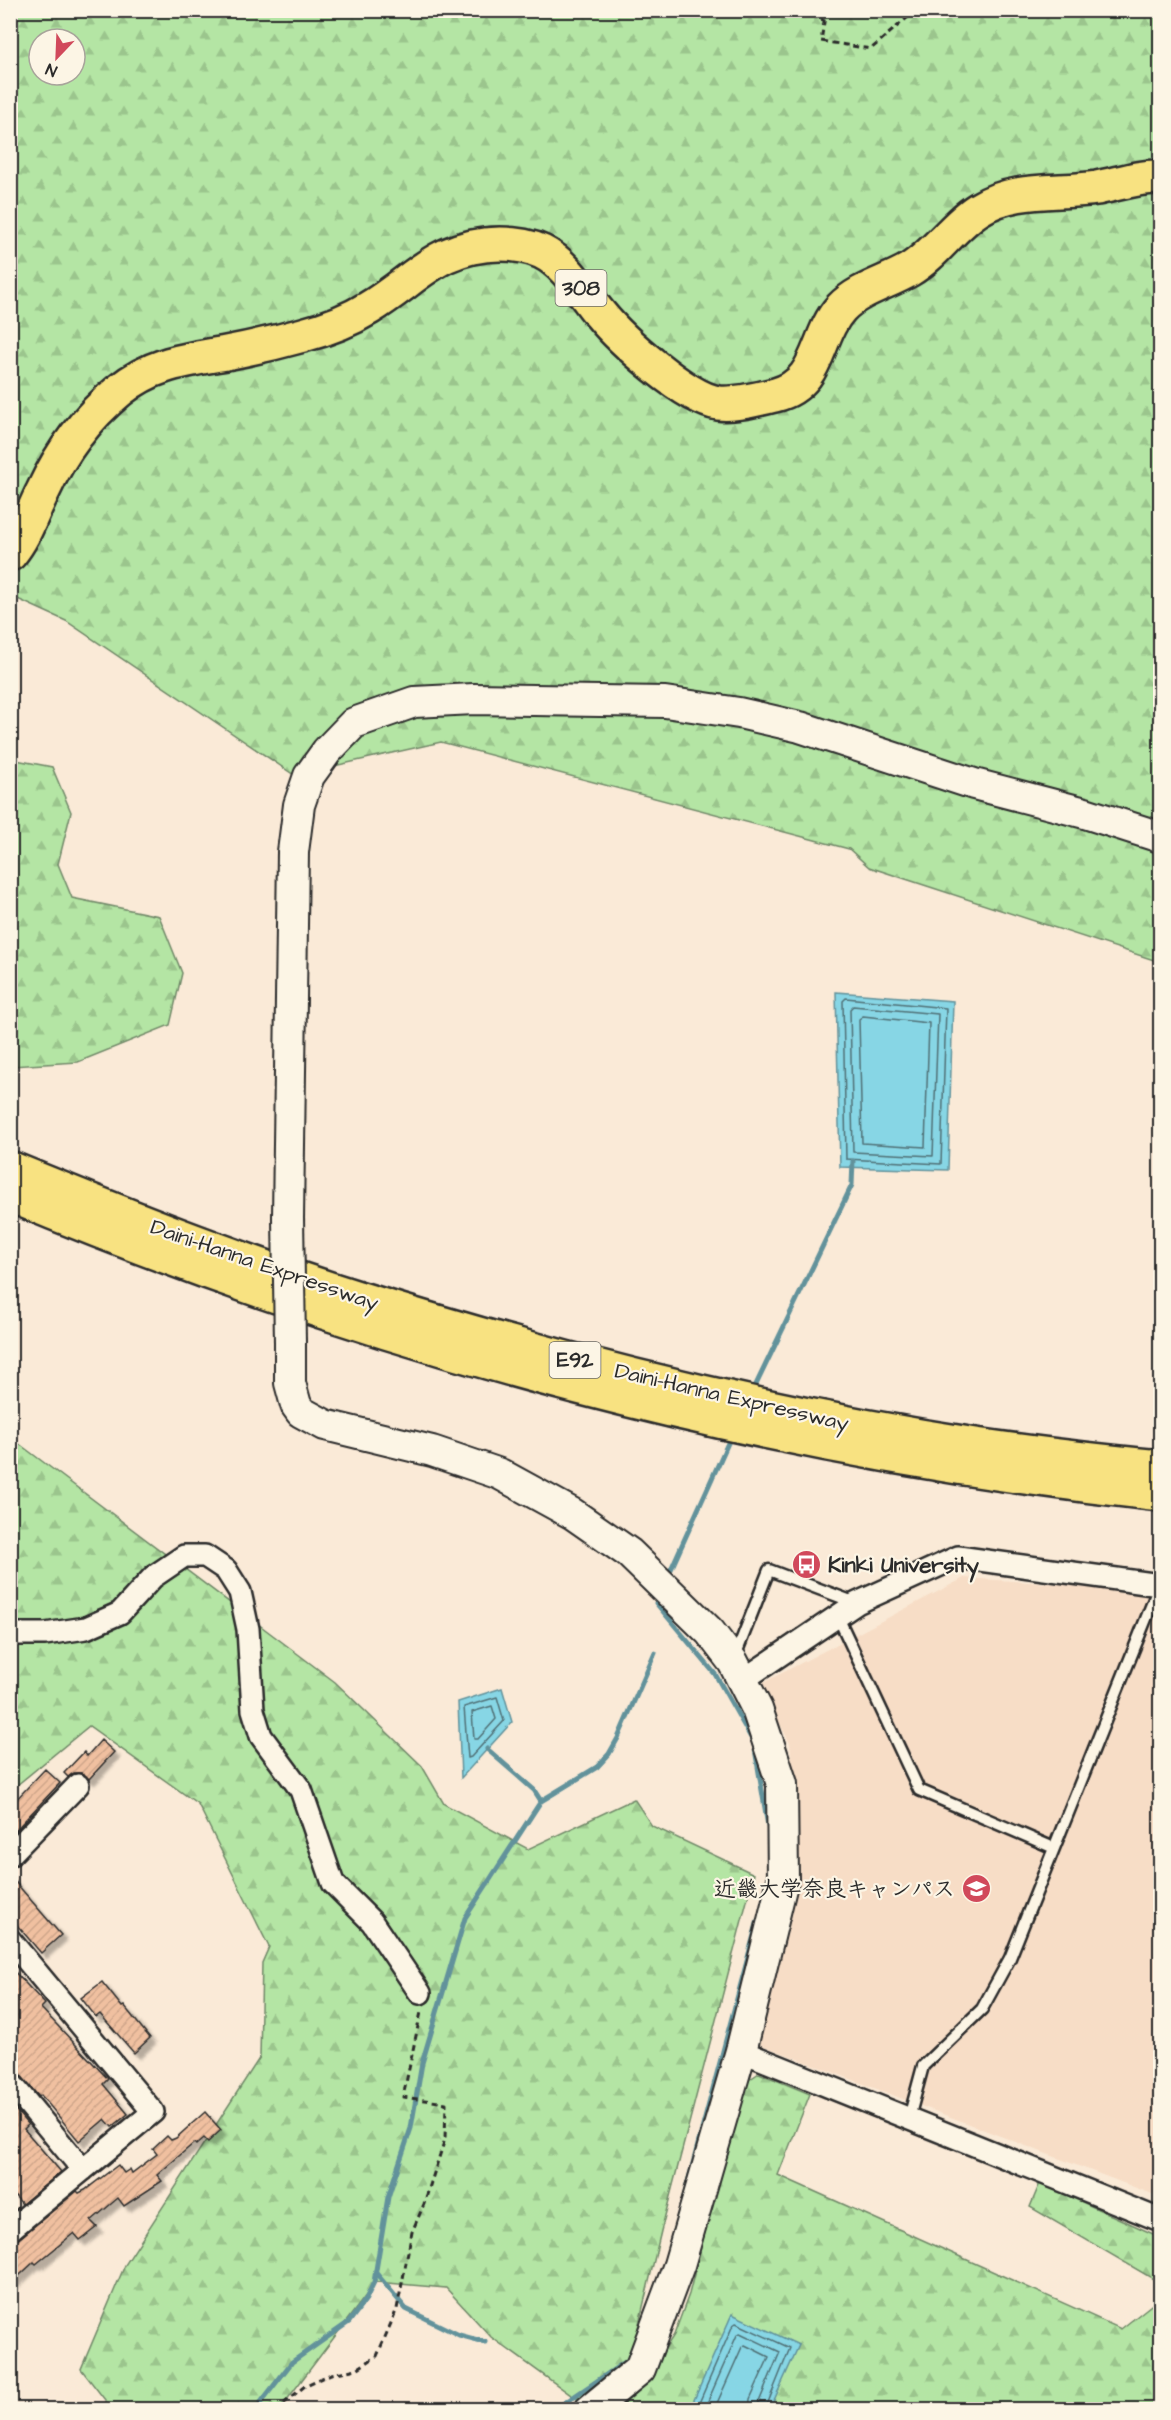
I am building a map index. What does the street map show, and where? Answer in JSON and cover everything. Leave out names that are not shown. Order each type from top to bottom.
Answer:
[{"type":"highway","name":"308","points":[[10,554],[24,535],[45,487],[65,450],[100,408],[138,376],[159,366],[180,360],[226,353],[327,328],[372,306],[427,266],[460,249],[475,245],[507,244],[525,246],[542,252],[568,273],[600,315],[626,341],[695,395],[719,403],[750,401],[781,394],[797,384],[816,360],[834,318],[843,305],[869,288],[914,267],[976,210],[1017,194],[1066,192],[1161,177]]},
{"type":"highway","name":"Daini-Hanna Expressway","points":[[10,1167],[107,1208],[230,1254],[356,1297],[605,1368],[850,1423],[977,1445],[1161,1467]]},
{"type":"highway","name":"Daini-Hanna Expressway","points":[[10,1195],[97,1231],[221,1277],[479,1361],[597,1392],[716,1421],[835,1445],[974,1470],[1161,1494]]},
{"type":"street","points":[[590,2409],[640,2369],[679,2265],[741,2051],[783,1880],[782,1784],[757,1709],[738,1671],[710,1632],[629,1553],[573,1514],[500,1474],[432,1451],[325,1425],[301,1412],[296,1405],[290,1383],[288,1218],[292,863],[299,805],[309,776],[327,751],[354,723],[414,702],[474,699],[665,702],[739,713],[800,727],[974,784],[1085,813],[1161,837]]},
{"type":"street","points":[[10,1634],[45,1634],[86,1628],[120,1613],[153,1577],[184,1556],[205,1556],[226,1570],[240,1592],[248,1629],[253,1710],[261,1736],[301,1790],[333,1883],[372,1922],[420,1993]]},
{"type":"street","points":[[738,1671],[857,1603],[958,1557],[1160,1585]]},
{"type":"street","points":[[10,1854],[78,1785]]},
{"type":"street","points":[[10,1940],[153,2112],[12,2226]]},
{"type":"street","points":[[741,2051],[1161,2220]]},
{"type":"street","points":[[10,2082],[84,2170]]},
{"type":"lane","points":[[738,1671],[769,1570],[857,1603]]},
{"type":"lane","points":[[909,2118],[923,2067],[982,2009],[1010,1958],[1160,1585]]},
{"type":"lane","points":[[837,1615],[919,1790],[1054,1848]]},
{"type":"path","points":[[802,10],[825,21]]},
{"type":"path","points":[[826,10],[821,41],[871,49],[915,10],[950,14],[973,10]]},
{"type":"path","points":[[1019,10],[1033,13],[1039,10]]},
{"type":"path","points":[[276,2409],[306,2385],[331,2374],[357,2369],[377,2356],[397,2309],[412,2232],[424,2204],[445,2139],[446,2103],[403,2097],[422,2010],[420,1993]]},
{"type":"shaded area","name":"近畿大学奈良キャンパス","points":[[964,1578],[1060,1584],[1160,1598],[1160,2197],[759,2044],[788,1927],[798,1834],[790,1743],[759,1685]]},
{"type":"green space","points":[[10,11],[1160,11],[1160,962],[869,867],[849,849],[441,742],[294,775],[66,621],[11,596]]},
{"type":"green space","points":[[11,759],[52,767],[71,812],[58,864],[72,898],[159,916],[182,973],[170,1025],[78,1062],[11,1066]]},
{"type":"green space","points":[[10,1437],[335,1682],[422,1766],[444,1804],[528,1849],[634,1799],[652,1826],[754,1874],[661,2231],[627,2374],[578,2400],[491,2337],[446,2288],[376,2282],[280,2409],[112,2409],[81,2369],[125,2265],[260,2057],[262,1963],[269,1947],[198,1804],[89,1726],[11,1790]]},
{"type":"green space","points":[[759,2073],[810,2094],[778,2175],[1121,2329],[1160,2298],[1160,2409],[618,2410],[636,2393],[674,2335],[689,2294],[743,2084]]},
{"type":"green space","points":[[1040,2183],[1160,2237],[1160,2283],[1030,2207]]},
{"type":"water","points":[[836,992],[953,1001],[948,1170],[840,1167]]},
{"type":"water","points":[[502,1688],[512,1722],[461,1778],[458,1702]]},
{"type":"water","points":[[732,2314],[799,2345],[770,2409],[690,2409]]},
{"type":"building","points":[[101,1740],[114,1752],[89,1779],[81,1773],[74,1773],[68,1777],[64,1773],[84,1752],[87,1756]]},
{"type":"building","points":[[45,1769],[60,1783],[10,1836],[10,1806]]},
{"type":"building","points":[[10,1876],[61,1935],[41,1953],[10,1917]]},
{"type":"building","points":[[10,1967],[45,2004],[41,2008],[108,2079],[103,2084],[128,2114],[112,2127],[105,2119],[79,2141],[41,2095],[39,2097],[19,2073],[10,2070]]},
{"type":"building","points":[[102,1982],[150,2038],[134,2053],[100,2014],[96,2017],[81,1998]]},
{"type":"building","points":[[10,2103],[28,2125],[24,2129],[61,2172],[22,2204],[10,2190]]},
{"type":"building","points":[[205,2112],[221,2130],[208,2142],[204,2138],[196,2145],[194,2143],[157,2175],[162,2181],[124,2206],[118,2198],[91,2221],[97,2227],[80,2240],[74,2233],[36,2264],[34,2262],[10,2284],[10,2246],[77,2191],[79,2193],[85,2190],[118,2165],[124,2173],[130,2169],[132,2173],[157,2154],[153,2149],[167,2136],[171,2140],[176,2138]]},
{"type":"waterway","points":[[752,1393],[852,1185],[853,1161]]},
{"type":"waterway","points":[[668,1576],[732,1434]]},
{"type":"waterway","points":[[660,1596],[656,1603],[715,1674],[754,1743],[768,1826]]},
{"type":"waterway","points":[[255,2410],[292,2362],[349,2322],[366,2299],[374,2282],[388,2197],[411,2128],[422,2063],[465,1918],[541,1801],[597,1767],[609,1754],[655,1653]]},
{"type":"waterway","points":[[487,1749],[534,1790],[541,1801]]},
{"type":"waterway","points":[[683,2201],[758,1920]]},
{"type":"waterway","points":[[376,2273],[406,2309],[459,2335],[485,2342]]},
{"type":"waterway","points":[[554,2410],[628,2360]]},
{"type":"place","name":"Kinki University","points":[[807,1564]]},
{"type":"place","name":"近畿大学奈良キャンパス","points":[[976,1888]]}]
